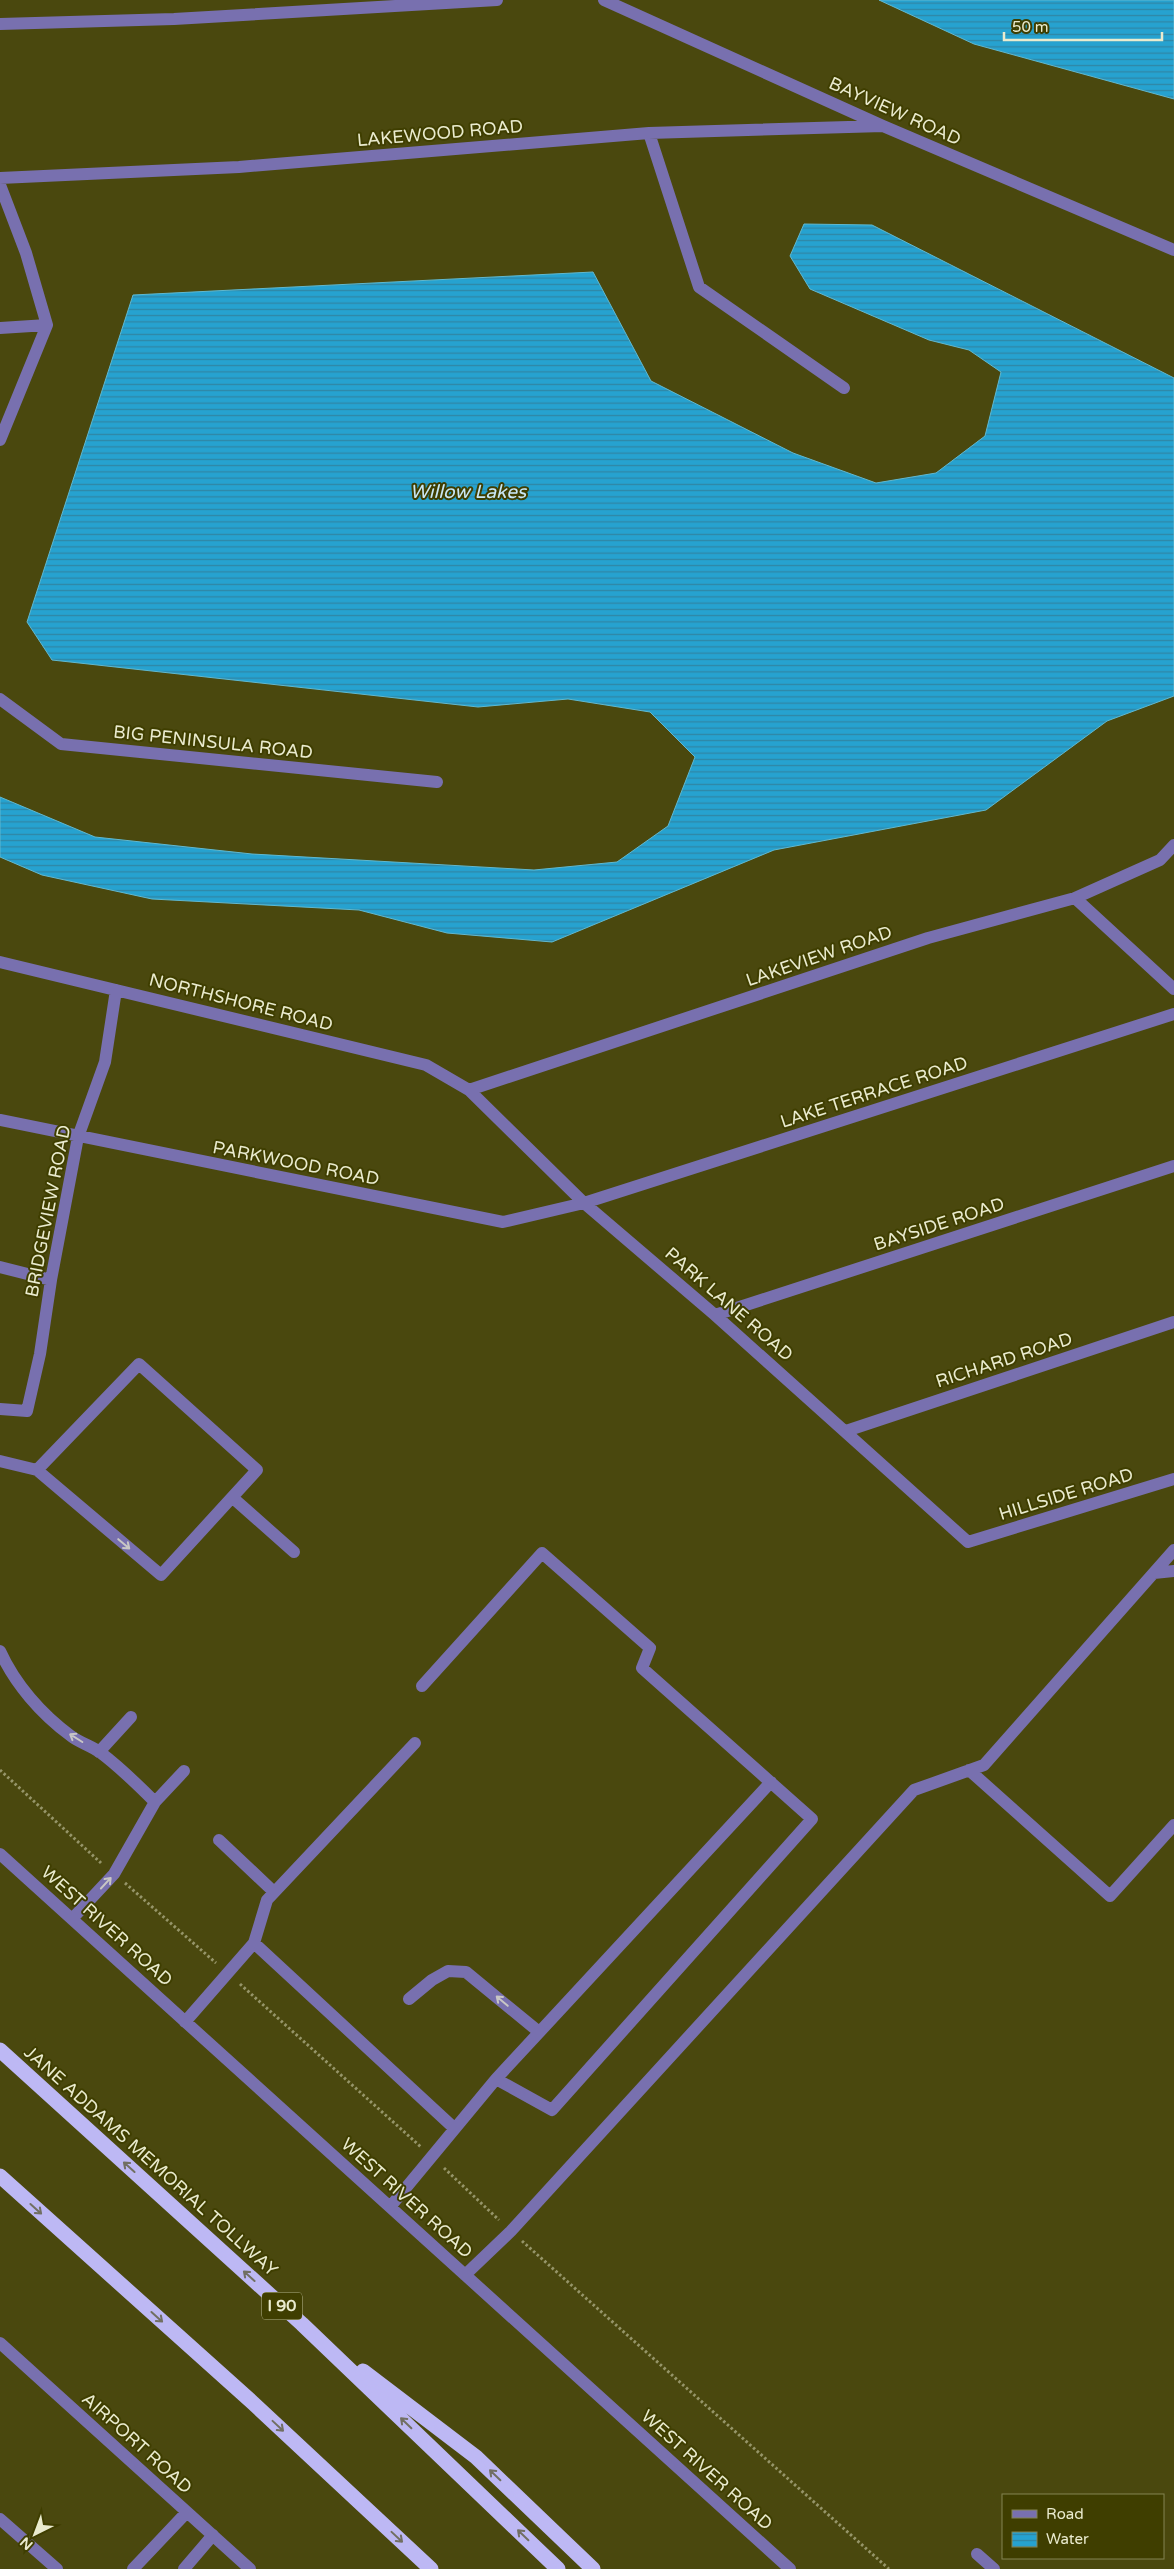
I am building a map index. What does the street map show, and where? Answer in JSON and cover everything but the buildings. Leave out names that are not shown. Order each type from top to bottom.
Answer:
[{"type":"highway","name":"JANE ADDAMS MEMORIAL TOLLWAY","points":[[0,2050],[302,2324],[558,2569]]},
{"type":"highway","points":[[0,2176],[253,2403],[431,2569]]},
{"type":"highway","points":[[302,2324],[476,2458],[593,2569]]},
{"type":"street","points":[[0,24],[174,19],[497,0]]},
{"type":"street","name":"BAYVIEW ROAD","points":[[604,0],[883,126],[1174,250]]},
{"type":"street","name":"LAKEWOOD ROAD","points":[[0,178],[239,167],[648,133],[883,126]]},
{"type":"street","points":[[648,133],[699,287],[844,388]]},
{"type":"street","points":[[0,185],[26,254],[47,325],[0,440]]},
{"type":"street","points":[[0,328],[47,325]]},
{"type":"street","name":"BIG PENINSULA ROAD","points":[[0,699],[61,744],[437,782]]},
{"type":"street","name":"LAKEVIEW ROAD","points":[[469,1090],[928,938],[1075,898],[1160,860],[1174,845]]},
{"type":"street","points":[[1075,898],[1174,989]]},
{"type":"street","name":"NORTHSHORE ROAD","points":[[0,962],[426,1065],[469,1090]]},
{"type":"street","name":"BRIDGEVIEW ROAD","points":[[0,1409],[27,1411],[40,1354],[51,1280],[78,1137],[106,1062],[116,990]]},
{"type":"street","name":"LAKE TERRACE ROAD","points":[[584,1203],[1174,1014]]},
{"type":"street","name":"PARK LANE ROAD","points":[[469,1090],[584,1203],[716,1315],[968,1542]]},
{"type":"street","name":"PARKWOOD ROAD","points":[[0,1120],[503,1222],[584,1203]]},
{"type":"street","name":"BAYSIDE ROAD","points":[[716,1315],[1174,1166]]},
{"type":"street","points":[[0,1267],[51,1280]]},
{"type":"street","name":"RICHARD ROAD","points":[[846,1431],[1174,1322]]},
{"type":"street","points":[[0,1461],[37,1470],[161,1576],[257,1470],[139,1364],[37,1470]]},
{"type":"street","name":"HILLSIDE ROAD","points":[[968,1542],[1174,1479]]},
{"type":"street","points":[[233,1498],[294,1552]]},
{"type":"street","points":[[465,2275],[510,2231],[914,1790],[984,1765],[1174,1550]]},
{"type":"street","points":[[422,1686],[542,1553],[650,1648],[642,1668],[812,1819],[552,2110],[496,2079]]},
{"type":"street","points":[[1154,1573],[1174,1571]]},
{"type":"street","points":[[0,1651],[9,1671],[26,1693],[71,1736],[99,1752],[125,1773],[155,1802]]},
{"type":"street","points":[[99,1752],[131,1717]]},
{"type":"street","points":[[185,2022],[254,1943],[267,1900],[415,1744]]},
{"type":"street","points":[[970,1770],[1110,1896],[1174,1825]]},
{"type":"street","points":[[72,1919],[114,1874],[155,1802],[184,1771]]},
{"type":"street","points":[[390,2207],[496,2079],[770,1782]]},
{"type":"street","points":[[219,1840],[274,1892]]},
{"type":"street","name":"WEST RIVER ROAD","points":[[0,1854],[790,2569]]},
{"type":"street","points":[[254,1943],[454,2128]]},
{"type":"street","points":[[409,1999],[432,1980],[448,1971],[466,1972],[539,2032]]},
{"type":"street","name":"AIRPORT ROAD","points":[[0,2343],[250,2569]]},
{"type":"street","points":[[133,2569],[187,2512]]},
{"type":"street","points":[[0,2519],[57,2569]]},
{"type":"street","points":[[184,2569],[213,2535]]},
{"type":"street","points":[[977,2554],[994,2569]]},
{"type":"water","points":[[879,0],[1174,0],[1174,99],[974,44]]},
{"type":"water","name":"Willow Lakes","points":[[804,224],[872,225],[1174,378],[1174,696],[1107,721],[986,810],[774,850],[552,942],[447,933],[359,910],[152,899],[42,875],[0,857],[0,797],[95,837],[252,854],[534,870],[617,862],[668,826],[695,757],[650,712],[568,699],[478,707],[52,660],[27,622],[133,295],[593,272],[651,381],[793,453],[876,483],[936,473],[985,436],[1001,372],[969,350],[929,340],[810,289],[790,256]]}]
